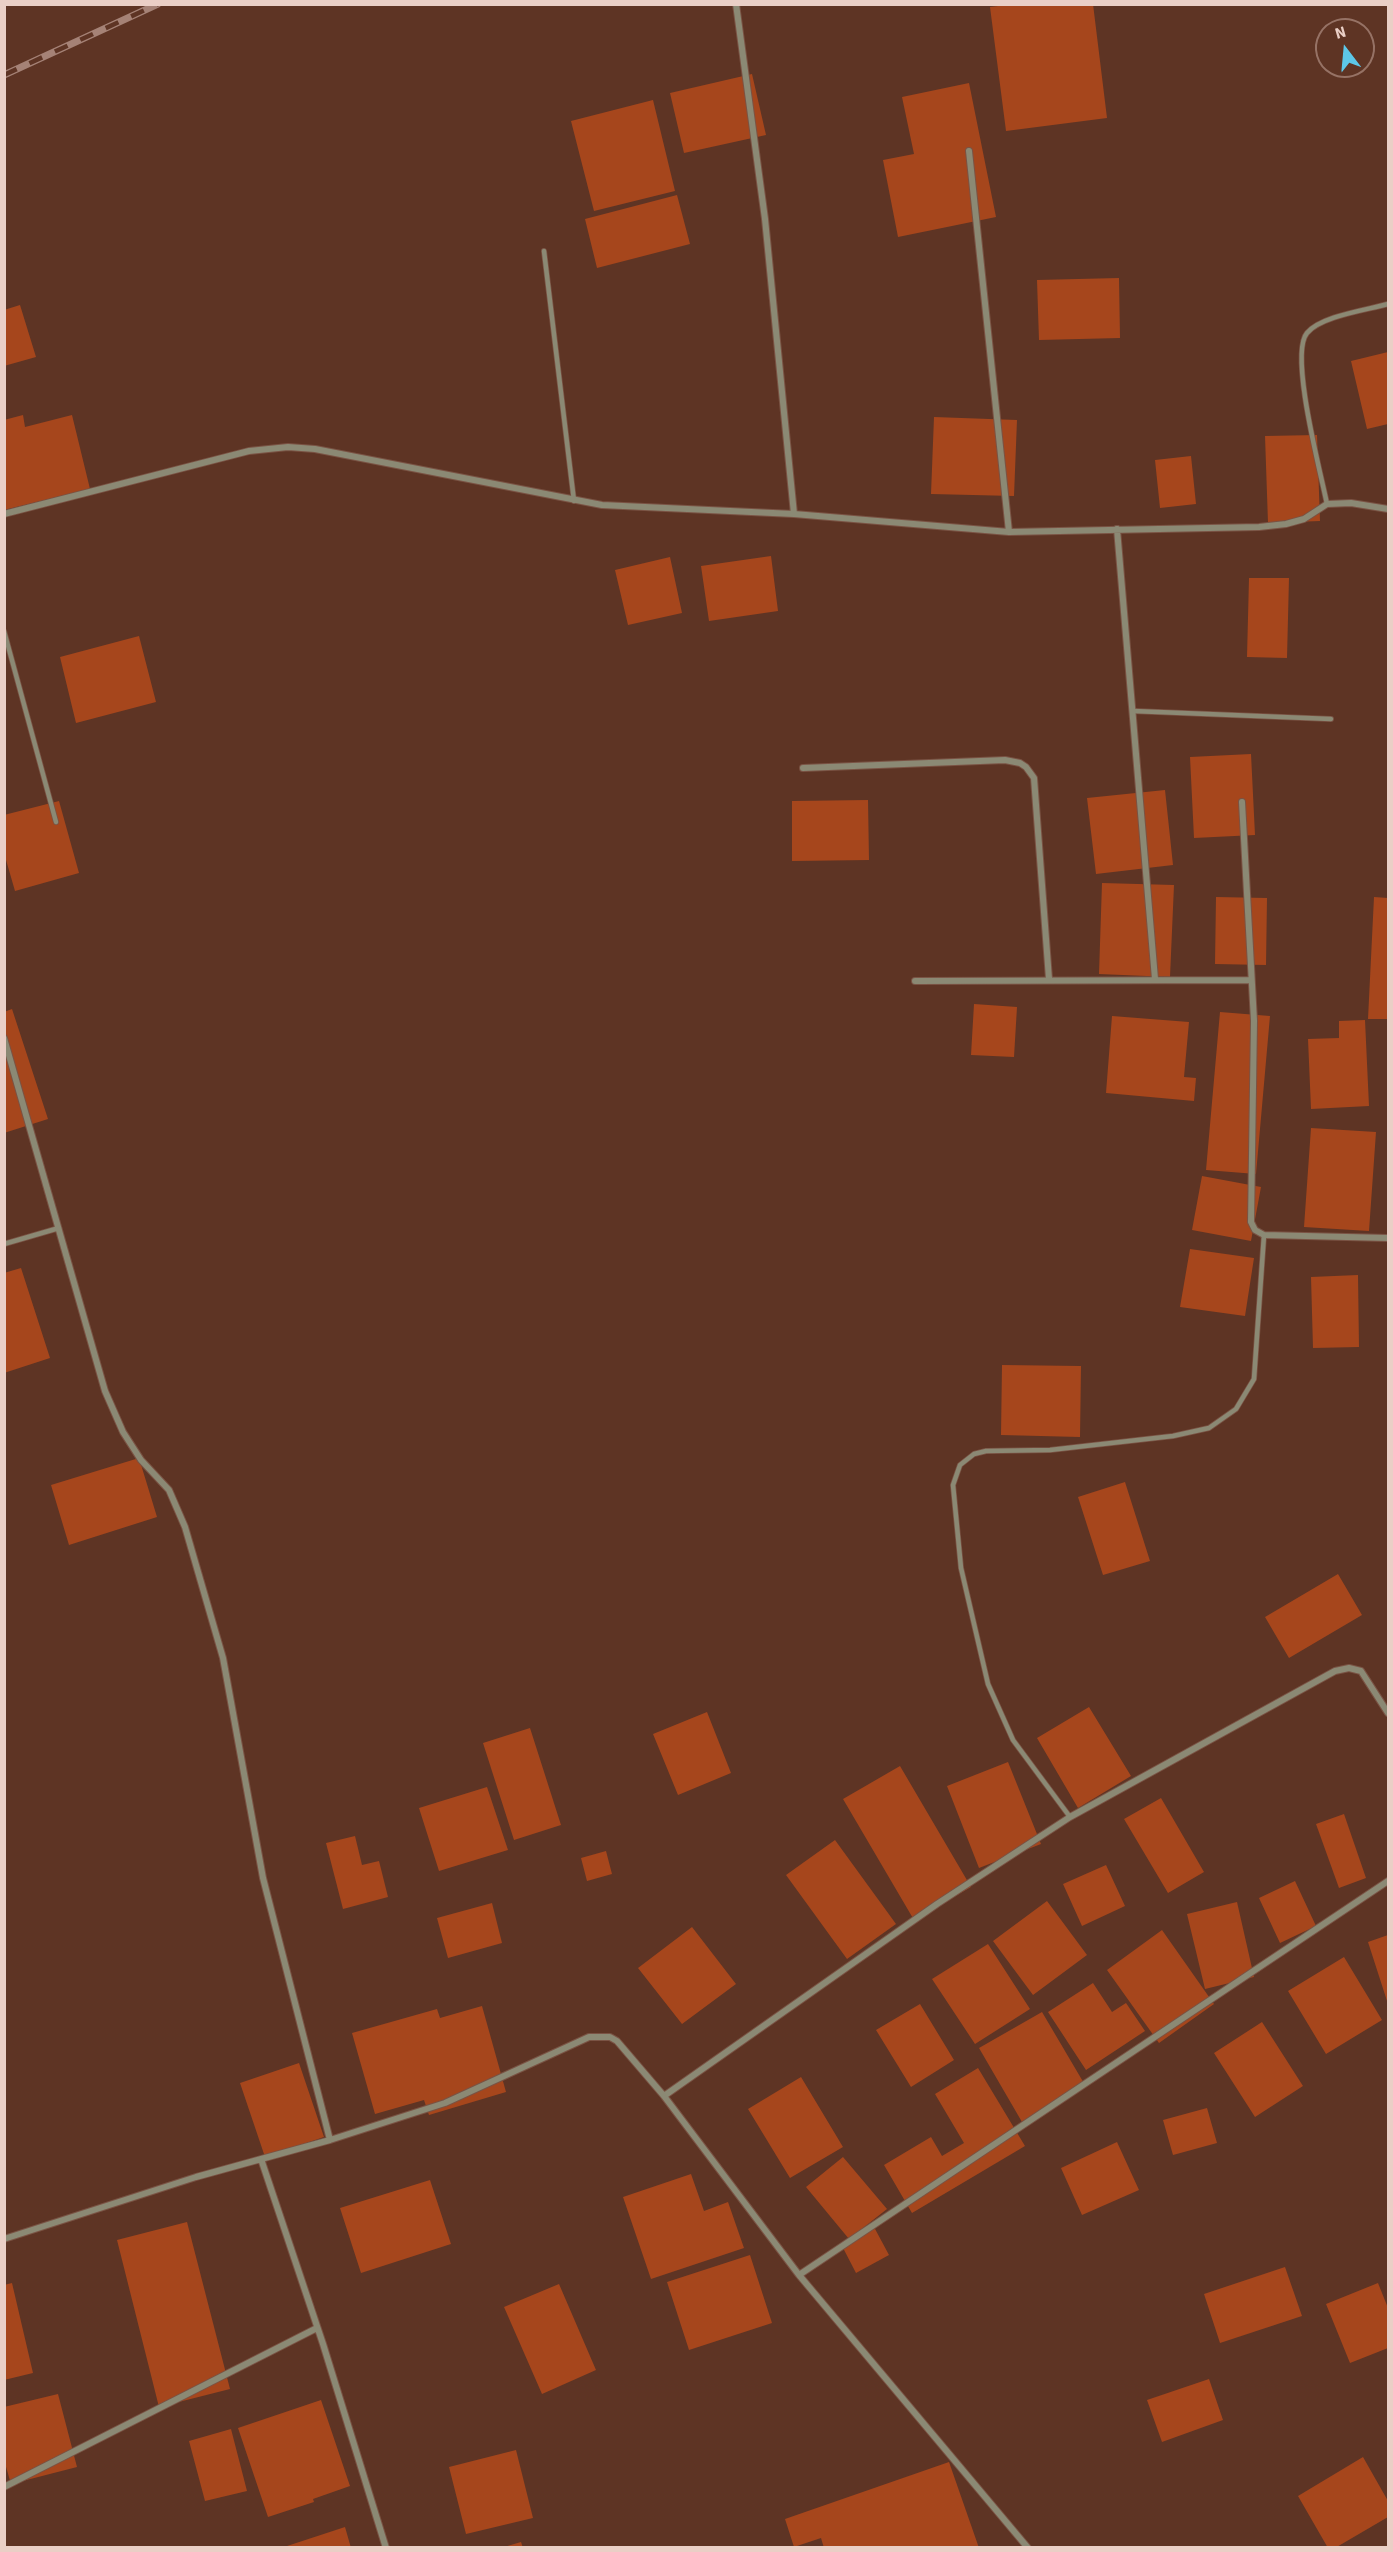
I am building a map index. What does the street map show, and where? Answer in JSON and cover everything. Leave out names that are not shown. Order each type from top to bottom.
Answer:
[{"type":"street","points":[[736,4],[765,219],[794,514]]},
{"type":"street","points":[[969,151],[1009,532]]},
{"type":"street","points":[[4,514],[249,452],[288,447],[315,449],[602,505],[794,514],[1009,532],[1259,527],[1304,519],[1327,504],[1351,503],[1389,509]]},
{"type":"street","points":[[1117,529],[1155,979]]},
{"type":"street","points":[[803,768],[1005,760],[1026,767],[1034,778],[1049,979]]},
{"type":"street","points":[[1242,802],[1254,1021],[1250,1214],[1255,1230],[1264,1235],[1389,1238]]},
{"type":"street","points":[[915,981],[1251,980]]},
{"type":"street","points":[[4,1038],[105,1391],[123,1432],[141,1460],[168,1490],[185,1527],[223,1658],[263,1878],[330,2140]]},
{"type":"street","points":[[664,2096],[937,1904],[1070,1817],[1335,1671],[1348,1668],[1361,1671],[1389,1713]]},
{"type":"street","points":[[799,2276],[1389,1881]]},
{"type":"street","points":[[4,2239],[196,2177],[330,2140],[445,2103],[578,2041],[598,2036],[618,2041],[664,2096],[799,2276],[1028,2547]]},
{"type":"street","points":[[261,2159],[386,2547]]},
{"type":"street","points":[[4,2487],[317,2328]]},
{"type":"lane","points":[[544,251],[574,501]]},
{"type":"lane","points":[[1327,504],[1301,375],[1300,349],[1306,333],[1324,321],[1389,304]]},
{"type":"lane","points":[[4,631],[56,822]]},
{"type":"lane","points":[[1133,711],[1331,718]]},
{"type":"lane","points":[[4,1244],[59,1228]]},
{"type":"lane","points":[[1070,1817],[1013,1740],[988,1684],[961,1568],[953,1485],[960,1465],[974,1454],[986,1451],[1050,1450],[1173,1436],[1209,1428],[1236,1409],[1254,1379],[1264,1235]]},
{"type":"building","points":[[1014,4],[1093,4],[1107,118],[1006,131],[990,7]]},
{"type":"building","points":[[752,74],[766,135],[684,153],[670,93]]},
{"type":"building","points":[[969,83],[996,217],[898,237],[883,160],[914,154],[902,97]]},
{"type":"building","points":[[653,100],[675,191],[594,211],[571,121]]},
{"type":"building","points":[[677,195],[690,244],[597,268],[585,219]]},
{"type":"building","points":[[1119,278],[1120,338],[1039,340],[1037,280]]},
{"type":"building","points":[[20,305],[36,357],[4,366],[4,310]]},
{"type":"building","points":[[1388,352],[1388,424],[1367,429],[1351,361]]},
{"type":"building","points":[[23,415],[25,427],[72,415],[90,489],[4,510],[4,420]]},
{"type":"building","points":[[934,417],[1017,420],[1014,496],[931,494]]},
{"type":"building","points":[[1317,435],[1320,521],[1268,523],[1265,436]]},
{"type":"building","points":[[1191,456],[1196,504],[1160,508],[1155,460]]},
{"type":"building","points":[[771,556],[778,611],[709,621],[701,566]]},
{"type":"building","points":[[670,557],[682,613],[628,625],[615,570]]},
{"type":"building","points":[[1249,578],[1289,578],[1287,658],[1247,657]]},
{"type":"building","points":[[139,636],[156,702],[76,723],[60,657]]},
{"type":"building","points":[[1251,754],[1255,835],[1194,838],[1190,757]]},
{"type":"building","points":[[1165,790],[1173,865],[1096,874],[1087,798]]},
{"type":"building","points":[[868,800],[869,860],[792,861],[792,801]]},
{"type":"building","points":[[59,801],[79,873],[15,891],[4,853],[4,815]]},
{"type":"building","points":[[1102,883],[1174,885],[1170,977],[1099,974]]},
{"type":"building","points":[[1216,897],[1267,898],[1266,965],[1215,964]]},
{"type":"building","points":[[1374,897],[1388,898],[1388,1019],[1368,1019]]},
{"type":"building","points":[[974,1004],[1017,1007],[1014,1057],[971,1055]]},
{"type":"building","points":[[12,1009],[48,1119],[4,1133],[4,1012]]},
{"type":"building","points":[[1220,1012],[1270,1016],[1256,1174],[1206,1170]]},
{"type":"building","points":[[1112,1016],[1189,1022],[1184,1077],[1196,1078],[1194,1101],[1106,1093]]},
{"type":"building","points":[[1365,1020],[1369,1106],[1311,1109],[1308,1039],[1339,1038],[1339,1021]]},
{"type":"building","points":[[1311,1128],[1376,1132],[1369,1231],[1304,1227]]},
{"type":"building","points":[[1202,1176],[1261,1187],[1251,1241],[1192,1230]]},
{"type":"building","points":[[1190,1249],[1254,1258],[1245,1316],[1180,1307]]},
{"type":"building","points":[[21,1268],[50,1358],[4,1373],[4,1273]]},
{"type":"building","points":[[1358,1275],[1359,1347],[1313,1348],[1311,1277]]},
{"type":"building","points":[[1002,1365],[1081,1366],[1080,1437],[1001,1435]]},
{"type":"building","points":[[139,1458],[157,1517],[69,1545],[51,1485]]},
{"type":"building","points":[[1125,1482],[1150,1561],[1103,1575],[1078,1497]]},
{"type":"building","points":[[1338,1574],[1362,1615],[1289,1658],[1265,1617]]},
{"type":"building","points":[[1089,1707],[1131,1776],[1078,1808],[1037,1738]]},
{"type":"building","points":[[707,1712],[731,1773],[678,1795],[653,1734]]},
{"type":"building","points":[[530,1728],[561,1825],[514,1840],[483,1743]]},
{"type":"building","points":[[1008,1762],[1041,1844],[979,1868],[947,1786]]},
{"type":"building","points":[[900,1766],[971,1887],[914,1920],[843,1799]]},
{"type":"building","points":[[487,1787],[508,1850],[439,1871],[419,1808]]},
{"type":"building","points":[[1161,1798],[1204,1872],[1168,1893],[1124,1819]]},
{"type":"building","points":[[1344,1814],[1366,1878],[1339,1888],[1316,1824]]},
{"type":"building","points":[[355,1836],[362,1865],[379,1861],[388,1897],[343,1909],[326,1843]]},
{"type":"building","points":[[835,1840],[896,1924],[847,1959],[786,1875]]},
{"type":"building","points":[[606,1851],[612,1874],[587,1881],[581,1858]]},
{"type":"building","points":[[1106,1865],[1125,1906],[1082,1926],[1063,1884]]},
{"type":"building","points":[[1295,1881],[1316,1926],[1280,1943],[1259,1898]]},
{"type":"building","points":[[1047,1901],[1087,1955],[1033,1995],[993,1941]]},
{"type":"building","points":[[1237,1902],[1254,1977],[1205,1989],[1187,1914]]},
{"type":"building","points":[[492,1903],[502,1943],[448,1958],[437,1918]]},
{"type":"building","points":[[692,1927],[736,1984],[682,2024],[638,1968]]},
{"type":"building","points":[[1162,1930],[1214,2004],[1159,2043],[1107,1970]]},
{"type":"building","points":[[1388,1935],[1388,2004],[1368,1942]]},
{"type":"building","points":[[988,1944],[1030,2009],[975,2044],[932,1979]]},
{"type":"building","points":[[1344,1957],[1382,2020],[1326,2054],[1288,1991]]},
{"type":"building","points":[[1093,1983],[1112,2012],[1126,2003],[1145,2031],[1086,2070],[1048,2012]]},
{"type":"building","points":[[920,2004],[954,2060],[911,2087],[876,2030]]},
{"type":"building","points":[[482,2006],[506,2092],[429,2115],[424,2100],[375,2114],[352,2033],[437,2009],[440,2018]]},
{"type":"building","points":[[1042,2012],[1085,2085],[1022,2122],[979,2048]]},
{"type":"building","points":[[1262,2022],[1303,2086],[1255,2117],[1214,2053]]},
{"type":"building","points":[[299,2063],[324,2137],[265,2157],[240,2083]]},
{"type":"building","points":[[978,2068],[1025,2146],[912,2213],[884,2165],[931,2137],[942,2156],[964,2143],[935,2094]]},
{"type":"building","points":[[801,2077],[843,2147],[790,2178],[748,2109]]},
{"type":"building","points":[[1207,2108],[1217,2143],[1173,2155],[1163,2120]]},
{"type":"building","points":[[1117,2142],[1139,2190],[1082,2215],[1061,2168]]},
{"type":"building","points":[[843,2157],[887,2209],[849,2239],[806,2187]]},
{"type":"building","points":[[691,2174],[704,2211],[728,2202],[744,2248],[651,2279],[623,2197]]},
{"type":"building","points":[[430,2180],[451,2244],[361,2273],[340,2208]]},
{"type":"building","points":[[187,2222],[230,2389],[159,2407],[117,2240]]},
{"type":"building","points":[[874,2227],[889,2255],[856,2273],[841,2244]]},
{"type":"building","points":[[750,2255],[772,2323],[689,2350],[667,2282]]},
{"type":"building","points":[[1285,2267],[1302,2316],[1220,2343],[1204,2294]]},
{"type":"building","points":[[12,2283],[33,2373],[4,2380],[4,2285]]},
{"type":"building","points":[[1378,2283],[1388,2308],[1388,2348],[1350,2363],[1326,2304]]},
{"type":"building","points":[[559,2284],[596,2370],[542,2394],[504,2307]]},
{"type":"building","points":[[1209,2379],[1223,2420],[1162,2442],[1147,2400]]},
{"type":"building","points":[[58,2394],[77,2467],[11,2484],[4,2460],[4,2407]]},
{"type":"building","points":[[321,2400],[350,2486],[313,2499],[314,2502],[268,2517],[238,2428]]},
{"type":"building","points":[[231,2429],[247,2491],[205,2501],[189,2441]]},
{"type":"building","points":[[516,2450],[533,2518],[466,2534],[449,2467]]},
{"type":"building","points":[[1363,2457],[1388,2501],[1388,2517],[1335,2548],[1328,2548],[1298,2496]]},
{"type":"building","points":[[949,2462],[979,2548],[824,2548],[821,2538],[794,2547],[785,2519]]},
{"type":"building","points":[[345,2527],[351,2548],[284,2548],[284,2547]]},
{"type":"building","points":[[521,2542],[523,2548],[504,2548],[504,2547]]},
{"type":"railway","points":[[4,75],[158,4]]}]
